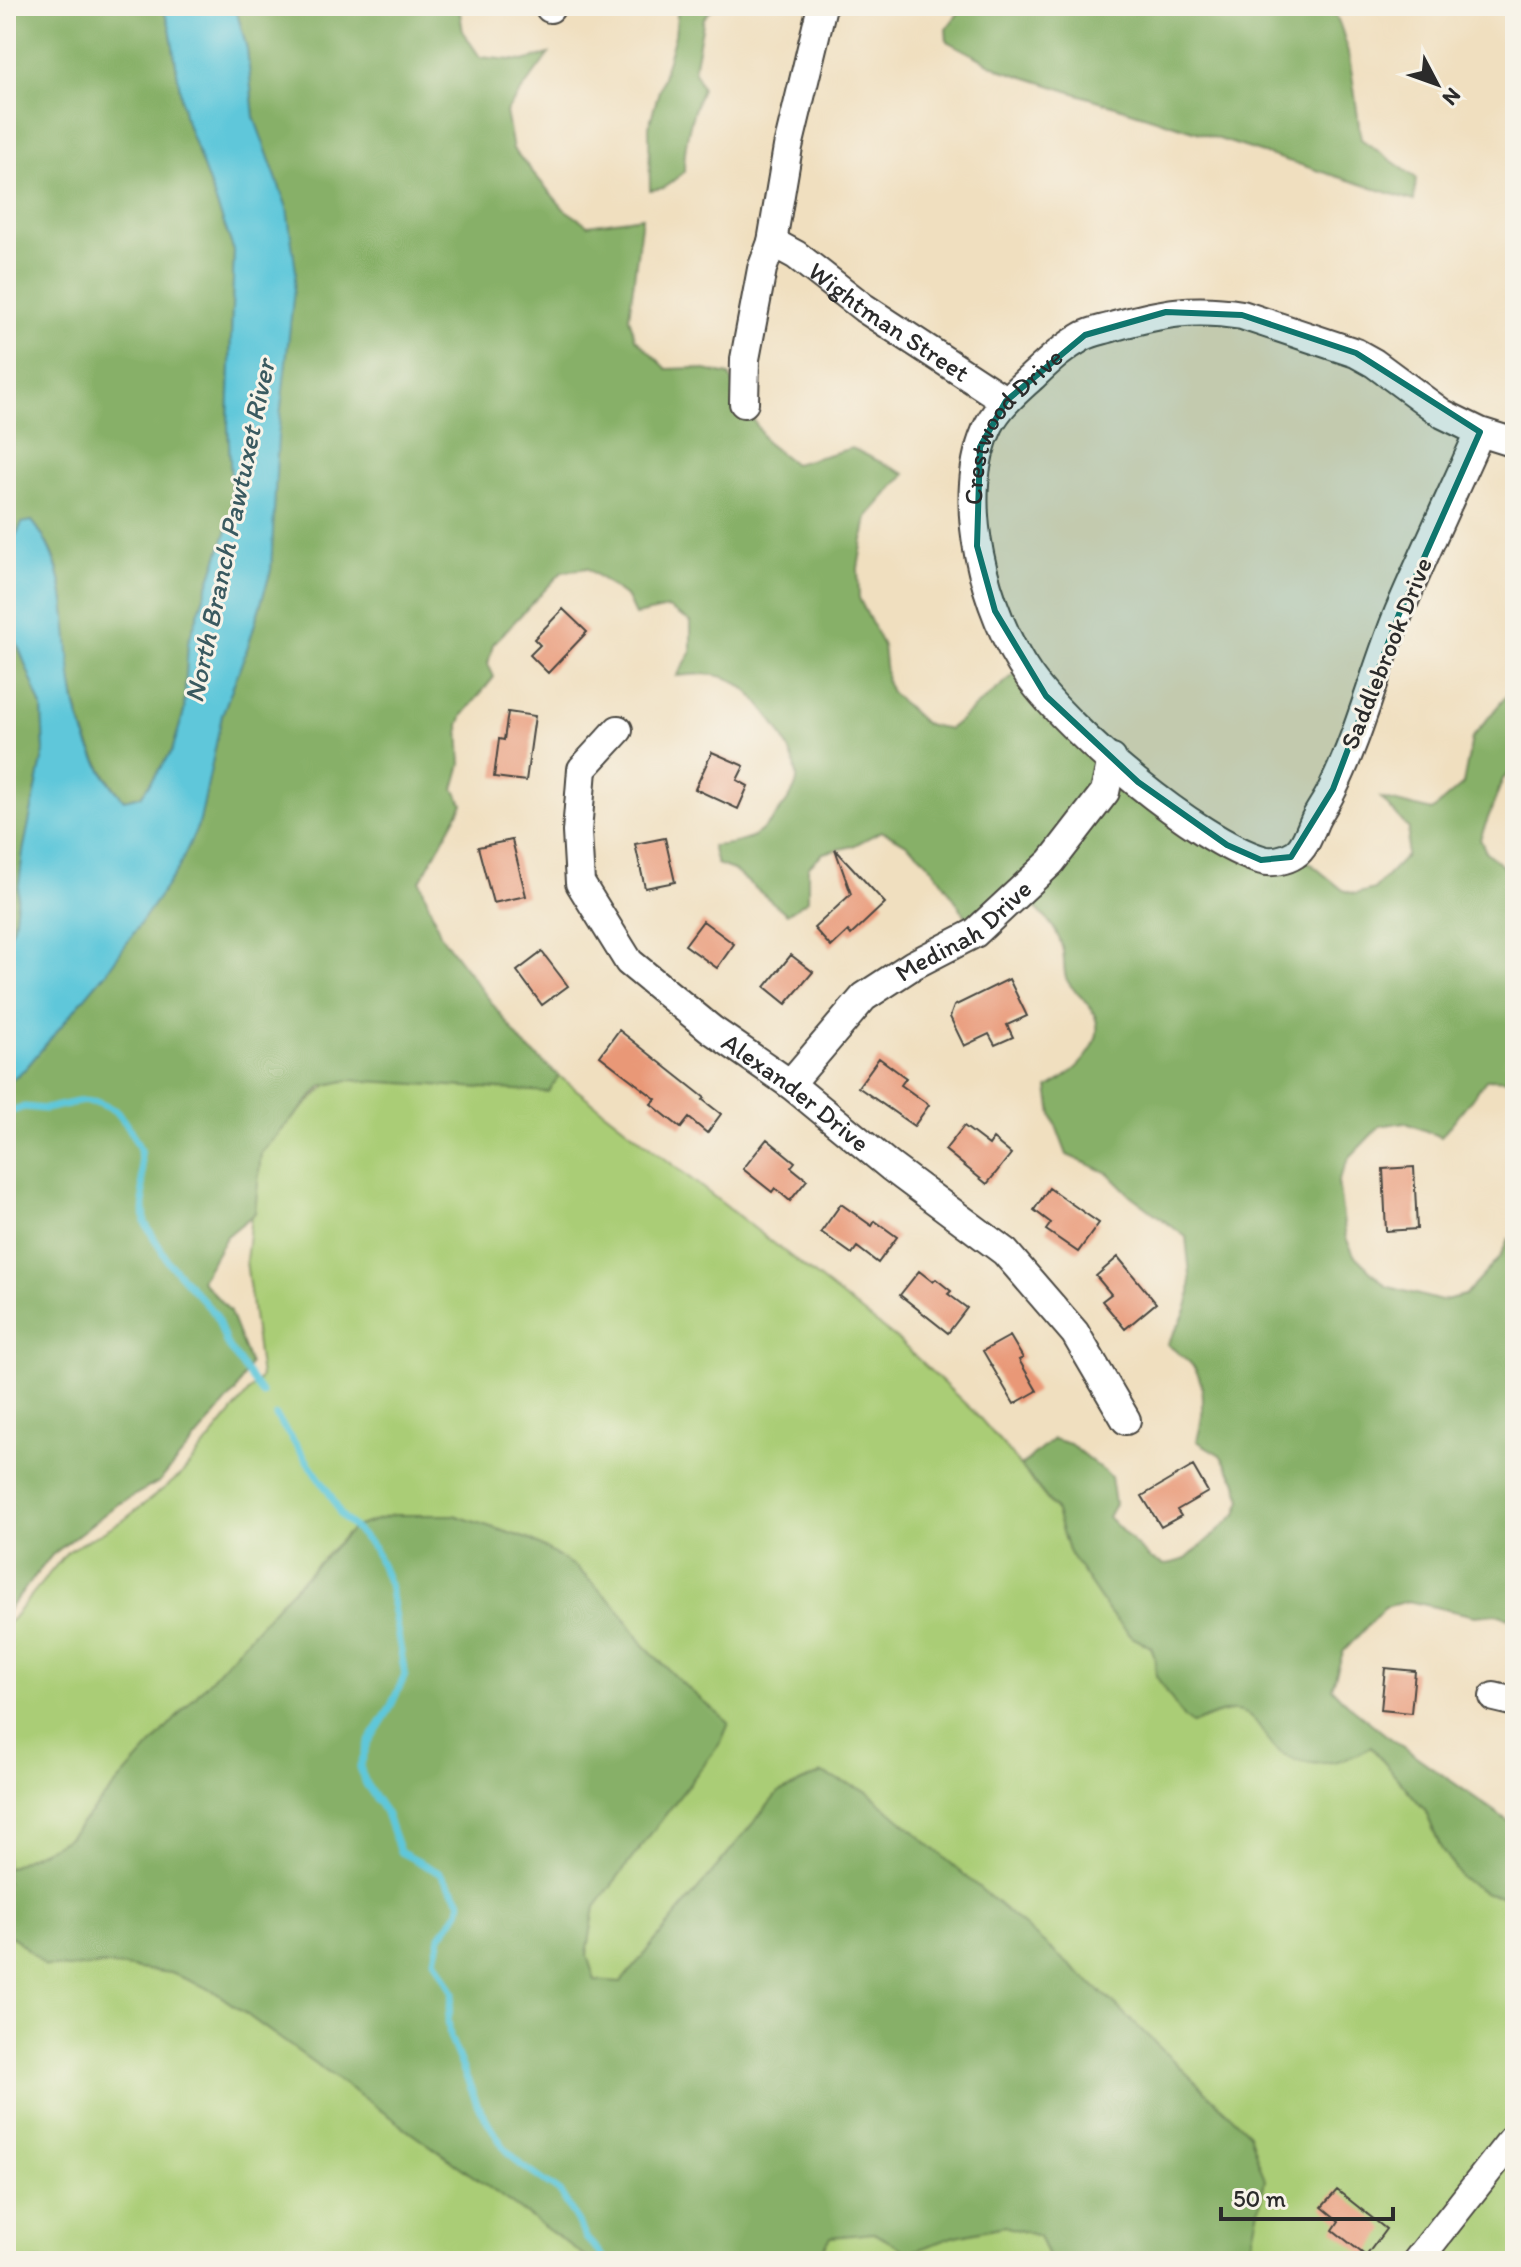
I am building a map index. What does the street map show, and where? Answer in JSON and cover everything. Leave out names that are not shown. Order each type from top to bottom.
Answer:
[{"type":"street","points":[[744,403],[745,359],[762,269],[772,242],[788,147],[822,6]]},
{"type":"street","name":"Wightman Street","points":[[772,242],[796,255],[864,308],[1006,401]]},
{"type":"street","name":"Crestwood Drive","points":[[1278,861],[1261,860],[1208,835],[1065,718],[1029,676],[995,611],[981,570],[975,524],[980,447],[990,424],[1006,401],[1050,358],[1085,335],[1166,312],[1216,312],[1242,315],[1356,353],[1443,414],[1480,432],[1515,443]]},
{"type":"street","name":"Saddlebrook Drive","points":[[1278,861],[1299,852],[1333,789],[1399,614],[1480,432]]},
{"type":"street","name":"Alexander Drive","points":[[618,730],[582,769],[577,832],[580,883],[629,962],[712,1030],[790,1084],[891,1167],[1005,1252],[1075,1333],[1126,1420]]},
{"type":"street","name":"Medinah Drive","points":[[790,1084],[864,997],[913,965],[975,933],[1051,862],[1105,792],[1112,759]]},
{"type":"street","points":[[1417,2261],[1515,2136]]},
{"type":"highlighted area","points":[[1166,312],[1242,315],[1356,353],[1480,432],[1399,614],[1333,789],[1291,857],[1261,860],[1227,845],[1138,782],[1046,696],[995,611],[977,546],[980,447],[1006,401],[1085,335]]},
{"type":"green space","points":[[6,6],[162,6],[170,27],[184,115],[234,251],[228,425],[233,513],[188,643],[184,712],[172,751],[141,796],[124,800],[105,775],[85,735],[73,690],[61,582],[46,541],[32,521],[22,524],[7,553],[8,620],[42,707],[44,751],[23,852],[14,926],[6,944]]},
{"type":"green space","points":[[235,6],[459,6],[463,32],[480,57],[523,61],[549,54],[506,112],[513,149],[564,209],[588,225],[642,217],[629,317],[635,338],[667,369],[695,368],[729,375],[766,442],[794,464],[852,448],[905,474],[867,517],[858,568],[859,598],[883,646],[891,692],[925,724],[949,729],[1021,669],[1220,843],[1300,855],[1343,890],[1355,894],[1374,889],[1406,856],[1409,829],[1381,798],[1432,811],[1463,784],[1472,738],[1515,685],[1515,767],[1503,779],[1480,839],[1486,852],[1515,877],[1515,1080],[1487,1079],[1441,1137],[1404,1122],[1380,1126],[1349,1158],[1338,1182],[1346,1238],[1354,1255],[1386,1286],[1441,1301],[1465,1295],[1500,1257],[1508,1239],[1515,1243],[1515,1620],[1496,1614],[1475,1616],[1408,1601],[1385,1607],[1343,1652],[1332,1688],[1386,1735],[1515,1826],[1515,1898],[1486,1893],[1461,1878],[1441,1848],[1425,1810],[1371,1747],[1334,1762],[1308,1763],[1284,1755],[1247,1714],[1223,1712],[1192,1724],[1184,1718],[1156,1676],[1151,1647],[1132,1637],[1110,1613],[1068,1551],[1055,1509],[1021,1466],[1053,1439],[1070,1444],[1111,1477],[1115,1504],[1108,1517],[1150,1559],[1165,1565],[1186,1559],[1237,1514],[1242,1500],[1236,1480],[1220,1455],[1197,1441],[1203,1412],[1201,1382],[1192,1365],[1167,1344],[1184,1315],[1190,1293],[1186,1237],[1130,1195],[1108,1173],[1067,1155],[1052,1115],[1048,1088],[1078,1066],[1097,1035],[1093,1012],[1066,978],[1063,951],[1055,930],[1016,890],[967,918],[921,856],[910,846],[881,831],[853,846],[823,853],[808,867],[808,900],[787,914],[733,870],[717,864],[712,846],[754,836],[787,802],[797,779],[791,753],[774,723],[742,686],[718,676],[677,676],[691,653],[691,622],[668,608],[635,615],[627,598],[587,568],[562,572],[493,644],[488,664],[494,677],[463,715],[459,725],[461,764],[454,789],[463,804],[420,881],[441,936],[523,1044],[559,1076],[548,1092],[349,1080],[322,1086],[261,1153],[255,1213],[226,1237],[201,1280],[229,1310],[250,1364],[236,1391],[159,1482],[116,1505],[52,1555],[6,1612],[6,1084],[26,1068],[108,970],[178,868],[200,821],[222,715],[248,646],[271,570],[287,208],[254,117],[247,49]]},
{"type":"green space","points":[[678,6],[715,6],[704,18],[694,69],[702,89],[688,130],[684,172],[664,188],[650,190],[649,126],[675,35]]},
{"type":"green space","points":[[964,6],[1330,6],[1347,50],[1361,139],[1416,178],[1414,201],[1002,70],[947,41],[946,29]]},
{"type":"green space","points":[[342,1071],[559,1076],[899,1341],[977,1415],[1090,1553],[1386,1735],[1515,1826],[1515,2261],[6,2261],[6,1626],[67,1552],[125,1519],[181,1475],[261,1377],[246,1261],[258,1151]]},
{"type":"green space","points":[[393,1515],[454,1515],[531,1540],[577,1568],[616,1606],[644,1645],[729,1723],[721,1742],[595,1907],[587,1955],[595,1980],[621,1982],[778,1793],[822,1773],[868,1792],[1109,1999],[1249,2133],[1265,2180],[1248,2261],[1050,2261],[1039,2236],[1004,2226],[952,2237],[909,2253],[874,2233],[831,2237],[816,2261],[592,2261],[212,1990],[171,1973],[107,1965],[45,1966],[16,1939],[6,1934],[6,1869],[68,1838],[283,1599],[354,1527]]},
{"type":"water","name":"North Branch Pawtuxet River","points":[[162,6],[235,6],[247,49],[254,117],[287,208],[296,271],[278,436],[271,570],[248,646],[222,715],[200,821],[178,869],[108,970],[26,1068],[6,1084],[6,944],[14,926],[23,852],[44,751],[42,707],[8,620],[7,553],[22,523],[32,521],[44,539],[60,578],[78,716],[97,761],[124,800],[141,796],[172,751],[184,712],[188,643],[233,513],[228,425],[234,251],[184,115],[170,27]]},
{"type":"building","points":[[563,609],[587,632],[548,673],[530,655],[540,645],[534,639]]},
{"type":"building","points":[[508,712],[535,716],[526,781],[494,777],[499,739],[504,740]]},
{"type":"building","points":[[712,752],[744,766],[737,780],[748,786],[738,809],[695,789]]},
{"type":"building","points":[[665,838],[675,882],[645,888],[635,844]]},
{"type":"building","points":[[512,840],[526,896],[493,903],[478,847]]},
{"type":"building","points":[[835,849],[885,903],[851,935],[848,931],[831,947],[814,928],[851,894]]},
{"type":"building","points":[[703,921],[734,944],[717,968],[685,945]]},
{"type":"building","points":[[542,952],[568,986],[542,1005],[517,971]]},
{"type":"building","points":[[791,955],[813,972],[786,1004],[765,987]]},
{"type":"building","points":[[1009,979],[1027,1016],[1007,1025],[1013,1037],[995,1045],[989,1034],[964,1046],[950,1017],[954,1006]]},
{"type":"building","points":[[619,1030],[721,1114],[707,1133],[689,1118],[681,1128],[651,1104],[656,1099],[600,1056]]},
{"type":"building","points":[[879,1058],[906,1078],[901,1085],[929,1105],[914,1126],[858,1087]]},
{"type":"building","points":[[964,1126],[989,1145],[993,1139],[1011,1154],[987,1184],[945,1150]]},
{"type":"building","points":[[767,1139],[795,1162],[791,1167],[807,1180],[790,1201],[775,1188],[772,1192],[743,1169]]},
{"type":"building","points":[[1414,1167],[1417,1229],[1386,1231],[1383,1169]]},
{"type":"building","points":[[1049,1188],[1099,1223],[1078,1252],[1046,1230],[1051,1223],[1034,1210]]},
{"type":"building","points":[[841,1204],[872,1226],[875,1221],[897,1237],[878,1263],[857,1247],[852,1254],[821,1232]]},
{"type":"building","points":[[1118,1257],[1156,1303],[1125,1329],[1102,1301],[1111,1294],[1096,1276]]},
{"type":"building","points":[[919,1271],[933,1282],[936,1279],[951,1291],[948,1294],[967,1308],[948,1333],[900,1295]]},
{"type":"building","points":[[1010,1336],[1023,1358],[1019,1360],[1037,1391],[1014,1404],[983,1351]]},
{"type":"building","points":[[1193,1466],[1208,1492],[1177,1510],[1181,1516],[1161,1527],[1142,1496]]},
{"type":"building","points":[[1385,1668],[1415,1671],[1411,1713],[1381,1710]]},
{"type":"building","points":[[1337,2190],[1386,2229],[1366,2256],[1333,2230],[1339,2221],[1322,2207]]},
{"type":"waterway","points":[[6,1113],[24,1107],[45,1109],[82,1101],[99,1103],[116,1111],[140,1149],[145,1223],[169,1263],[216,1315],[226,1343],[262,1394]]},
{"type":"waterway","points":[[276,1416],[341,1515],[374,1548],[389,1584],[405,1675],[389,1710],[368,1743],[360,1767],[366,1784],[386,1813],[400,1852],[440,1873],[461,1901],[459,1911],[440,1937],[435,1959],[453,1993],[448,2019],[450,2037],[478,2106],[503,2146],[521,2165],[561,2193],[587,2239],[607,2261]]}]
